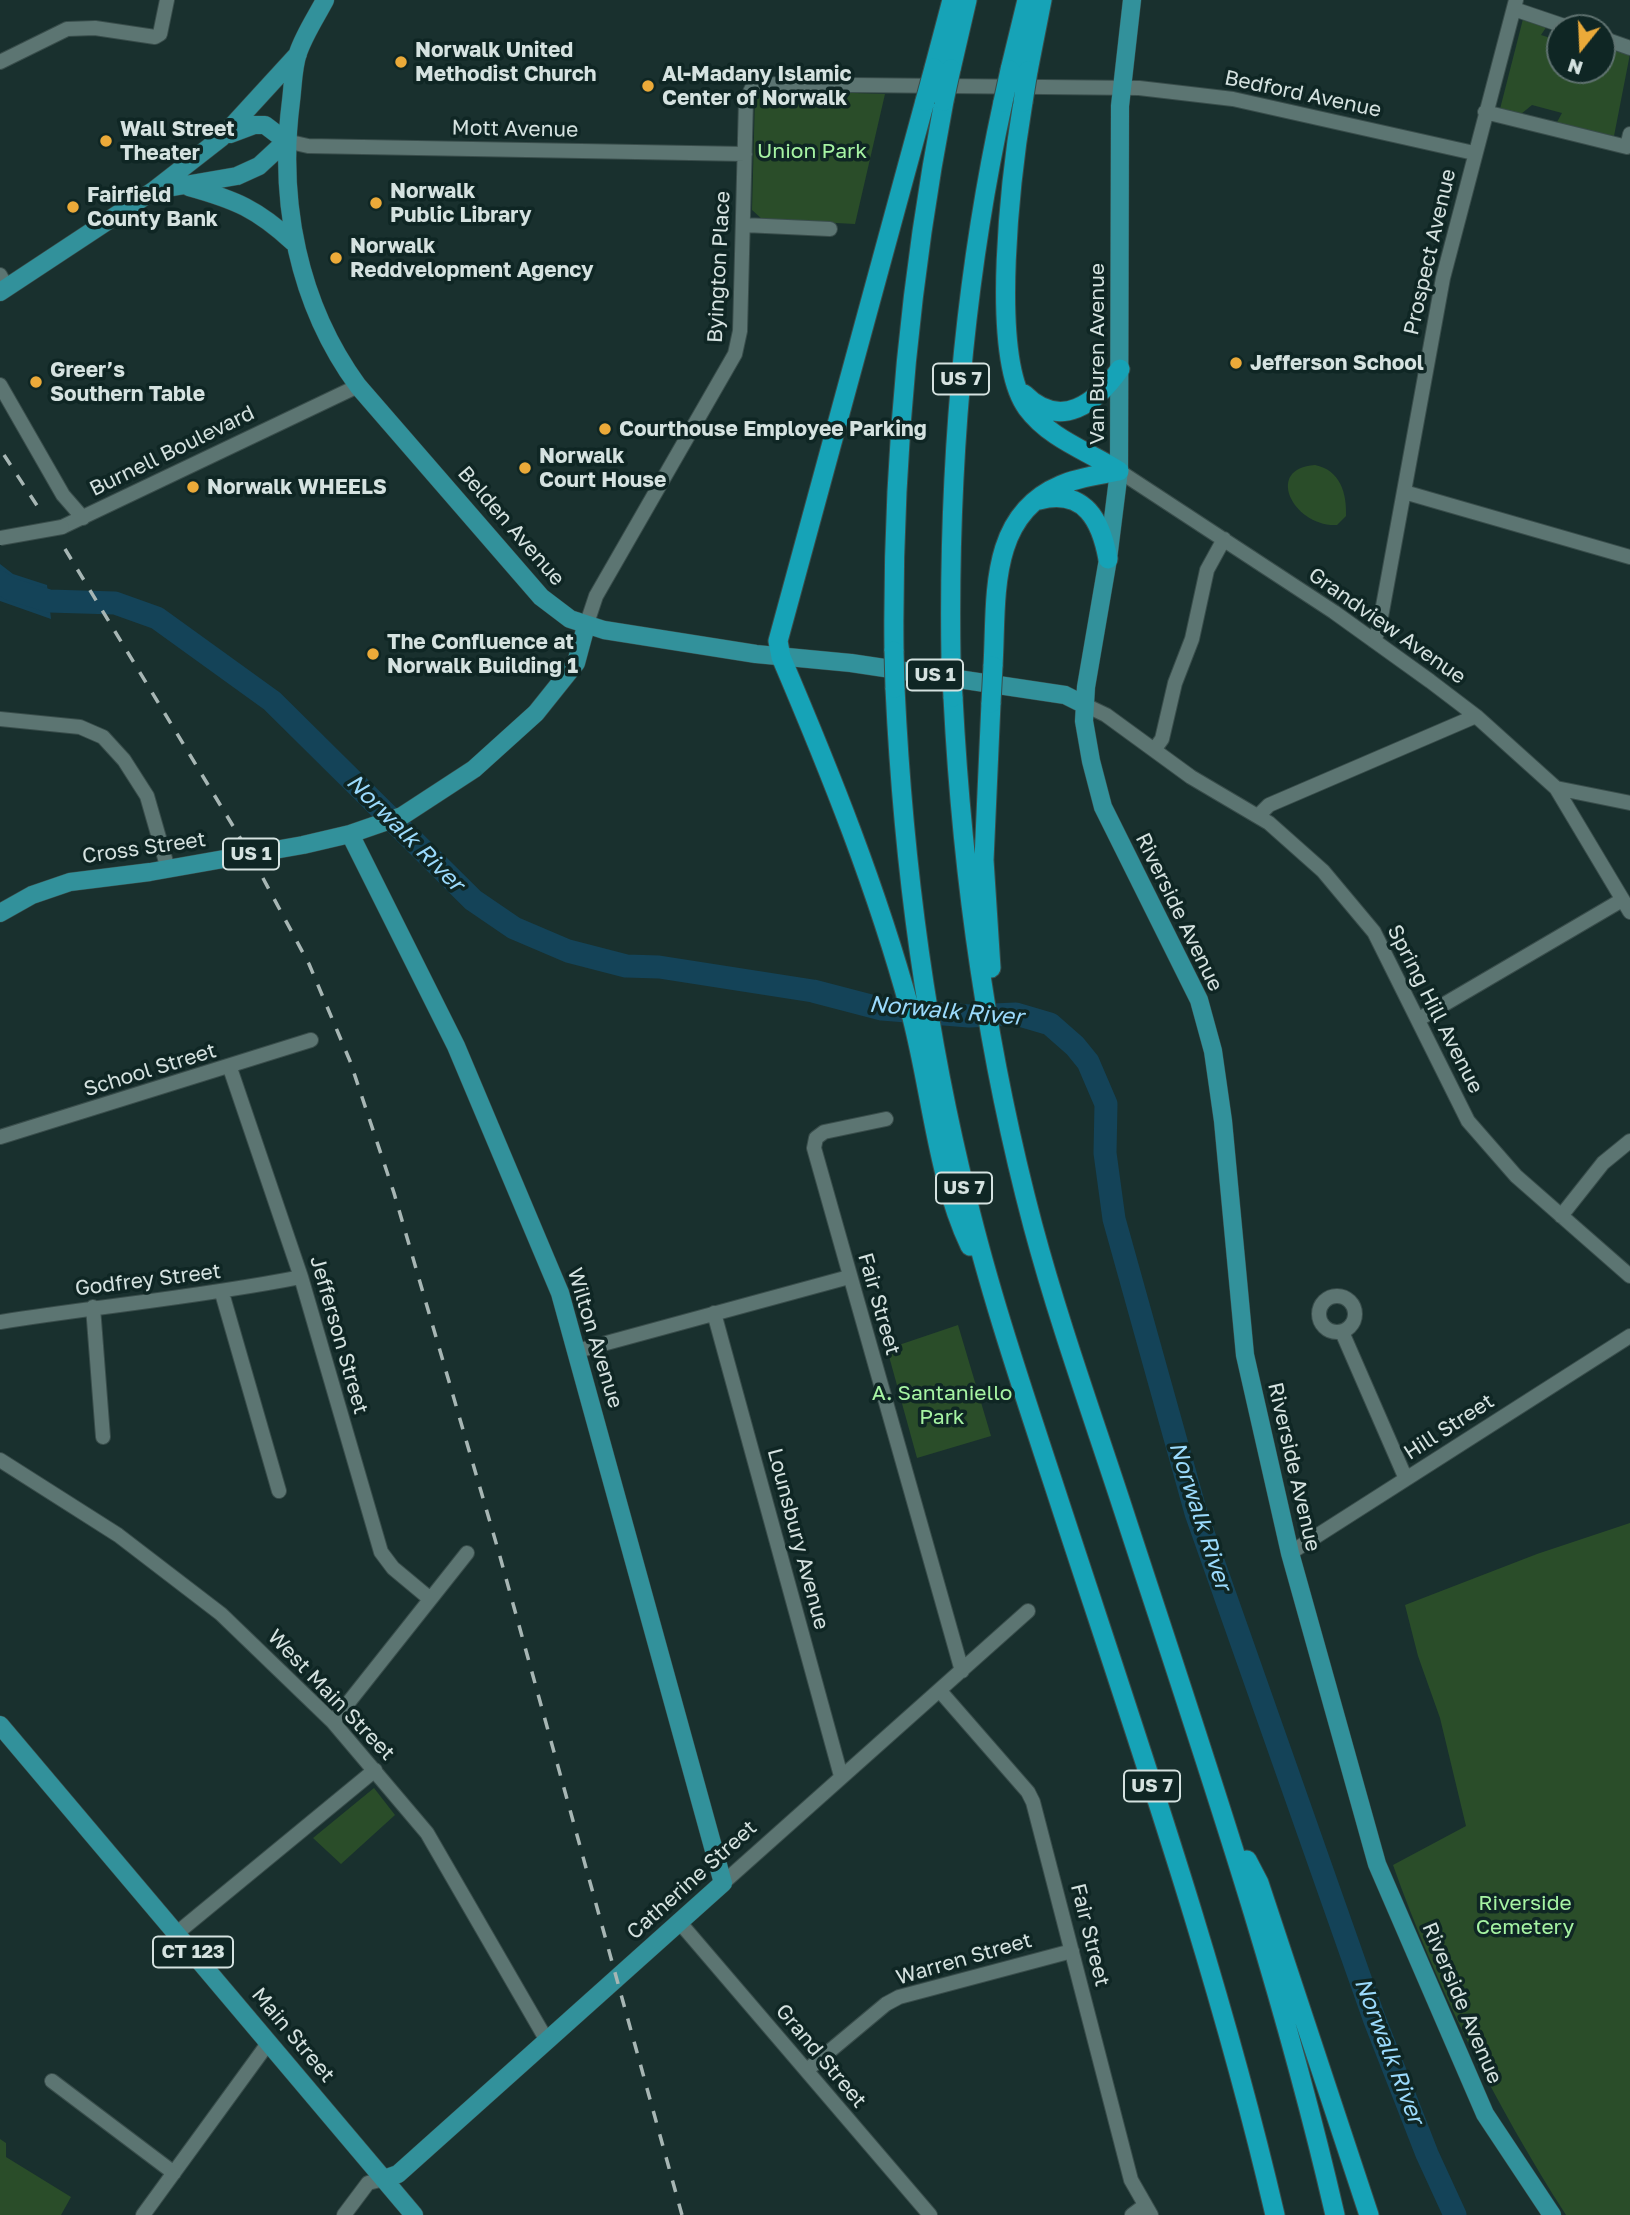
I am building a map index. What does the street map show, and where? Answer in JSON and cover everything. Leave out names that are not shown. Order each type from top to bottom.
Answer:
[{"type":"highway","points":[[942,68],[952,0]]},
{"type":"highway","name":"US 7","points":[[967,0],[942,68],[934,101],[902,402],[895,540],[895,688],[903,815],[933,1079],[994,1294],[1197,1928],[1239,2072],[1275,2215]]},
{"type":"highway","name":"US 7","points":[[1027,0],[1019,70],[1003,102],[979,229],[959,400],[952,514],[951,660],[962,834],[984,961],[1000,1088],[1034,1228],[1059,1316],[1217,1796],[1278,1997],[1335,2215]]},
{"type":"highway","points":[[1042,0],[1019,70],[1023,102],[1008,248],[1009,331],[1016,386],[1027,408],[1045,427],[1119,471]]},
{"type":"highway","points":[[933,1079],[862,859],[781,657],[780,628],[934,101]]},
{"type":"highway","points":[[1016,386],[1041,407],[1070,411],[1098,397],[1120,369]]},
{"type":"highway","points":[[984,961],[984,850],[1002,551],[1014,524],[1032,503],[1062,484],[1119,471]]},
{"type":"highway","points":[[1032,503],[1057,497],[1080,504],[1101,529],[1108,559]]},
{"type":"highway","points":[[1217,1796],[1259,1884],[1369,2215]]},
{"type":"main road","points":[[3,285],[153,191],[221,138],[298,54],[325,0]]},
{"type":"main road","name":"Van Buren Avenue","points":[[1085,705],[1119,471],[1121,88],[1132,0]]},
{"type":"main road","name":"Belden Avenue","points":[[298,54],[286,141],[293,242],[317,317],[358,386],[532,589],[562,614],[586,626],[781,657],[851,663],[1065,695],[1085,705]]},
{"type":"main road","points":[[153,191],[237,176],[259,166],[286,141],[265,125],[242,128],[221,138]]},
{"type":"main road","points":[[186,187],[229,198],[265,216],[293,242]]},
{"type":"main road","name":"Cross Street","points":[[0,913],[57,885],[168,869],[350,834],[402,816],[474,769],[536,713],[576,663],[586,626]]},
{"type":"main road","name":"Riverside Avenue","points":[[1085,705],[1084,721],[1102,807],[1199,1000],[1213,1051],[1223,1121],[1245,1355],[1290,1553],[1377,1864],[1485,2114],[1552,2215]]},
{"type":"main road","name":"Wilton Avenue","points":[[350,834],[456,1046],[560,1293],[723,1883]]},
{"type":"main road","name":"Main Street","points":[[0,1725],[414,2215]]},
{"type":"main road","name":"Catherine Street","points":[[384,2179],[398,2174],[546,2039],[681,1924],[723,1883]]},
{"type":"street","points":[[0,62],[67,29],[94,28],[155,37],[160,34],[167,0]]},
{"type":"street","points":[[1515,5],[1546,18]]},
{"type":"street","name":"Prospect Avenue","points":[[1374,640],[1379,628],[1436,311],[1485,112],[1515,5]]},
{"type":"street","name":"Bedford Avenue","points":[[754,84],[1121,88],[1233,99],[1475,153]]},
{"type":"street","name":"Byington Place","points":[[586,626],[596,596],[735,354],[740,331],[746,100],[754,84]]},
{"type":"street","points":[[1485,112],[1627,147],[1630,134]]},
{"type":"street","name":"Mott Avenue","points":[[286,141],[308,146],[745,154]]},
{"type":"street","points":[[744,225],[830,229]]},
{"type":"street","points":[[0,385],[63,495],[83,518]]},
{"type":"street","name":"Burnell Boulevard","points":[[0,538],[62,527],[358,386]]},
{"type":"street","name":"Grandview Avenue","points":[[1119,471],[1374,640],[1476,716],[1556,788]]},
{"type":"street","points":[[1404,492],[1630,557]]},
{"type":"street","points":[[1154,750],[1161,738],[1175,683],[1192,639],[1207,570],[1224,539]]},
{"type":"street","name":"Spring Hill Avenue","points":[[1085,705],[1106,715],[1197,780],[1258,816],[1323,871],[1374,932],[1468,1121],[1516,1177],[1630,1276]]},
{"type":"street","points":[[1258,816],[1269,805],[1476,716]]},
{"type":"street","points":[[0,719],[80,727],[103,737],[124,760],[147,796],[168,869]]},
{"type":"street","points":[[1556,788],[1630,803]]},
{"type":"street","points":[[1419,1019],[1626,906],[1556,788]]},
{"type":"street","name":"School Street","points":[[0,1137],[230,1068],[311,1040]]},
{"type":"street","name":"Jefferson Street","points":[[230,1068],[301,1277],[381,1552],[393,1568],[429,1598]]},
{"type":"street","name":"Fair Street","points":[[886,1119],[824,1132],[815,1143],[849,1277],[962,1671]]},
{"type":"street","points":[[1561,1216],[1603,1163],[1630,1141]]},
{"type":"street","name":"Godfrey Street","points":[[0,1322],[93,1307],[222,1293],[301,1277]]},
{"type":"street","points":[[577,1351],[849,1277]]},
{"type":"street","points":[[222,1293],[279,1491]]},
{"type":"street","points":[[93,1307],[103,1437]]},
{"type":"street","name":"Lounsbury Avenue","points":[[714,1313],[841,1776]]},
{"type":"street","points":[[1342,1332],[1406,1479]]},
{"type":"street","name":"Hill Street","points":[[1290,1553],[1630,1336]]},
{"type":"street","name":"West Main Street","points":[[0,1460],[118,1535],[221,1614],[333,1722],[427,1833],[546,2039]]},
{"type":"street","points":[[333,1722],[467,1553]]},
{"type":"street","name":"Catherine Street","points":[[723,1883],[1028,1611]]},
{"type":"street","name":"Fair Street","points":[[940,1691],[1028,1792],[1131,2180],[1143,2212]]},
{"type":"street","points":[[177,1933],[375,1770]]},
{"type":"street","name":"Grand Street","points":[[681,1924],[930,2215]]},
{"type":"street","name":"Warren Street","points":[[807,2070],[886,2004],[899,1997],[1072,1951]]},
{"type":"street","points":[[143,2215],[269,2042]]},
{"type":"street","points":[[52,2081],[174,2173]]},
{"type":"street","points":[[344,2215],[368,2183],[384,2179]]},
{"type":"green space","points":[[1523,19],[1546,26],[1541,35],[1546,37],[1546,84],[1616,84],[1616,49],[1630,54],[1614,136],[1556,124],[1562,113],[1532,105],[1521,114],[1500,109]]},
{"type":"green space","name":"Union Park","points":[[764,90],[885,94],[855,224],[762,219],[752,210],[755,96]]},
{"type":"green space","points":[[1315,465],[1331,472],[1343,491],[1346,516],[1337,525],[1321,523],[1308,517],[1297,508],[1290,497],[1288,486],[1291,476],[1299,469]]},
{"type":"green space","name":"A. Santaniello Park","points":[[958,1325],[991,1436],[917,1458],[887,1349]]},
{"type":"green space","name":"Riverside Cemetery","points":[[1630,1523],[1630,2215],[1566,2215],[1515,2131],[1469,2045],[1410,1911],[1393,1865],[1466,1826],[1440,1718],[1418,1656],[1405,1605],[1537,1554]]},
{"type":"green space","points":[[374,1788],[395,1815],[341,1864],[313,1838]]},
{"type":"green space","points":[[0,2139],[6,2143],[6,2157],[71,2197],[61,2215],[0,2215]]},
{"type":"water","points":[[0,564],[13,574],[47,585],[51,619],[0,601]]},
{"type":"waterway","name":"Norwalk River","points":[[0,582],[10,589],[49,601],[115,603],[157,618],[272,701],[473,900],[514,928],[568,951],[626,966],[659,967],[813,991],[882,1009],[969,1016],[1016,1014],[1050,1024],[1075,1046],[1088,1062],[1106,1104],[1105,1153],[1114,1219],[1196,1513],[1374,2018],[1427,2154],[1455,2215]]},
{"type":"railway","points":[[4,455],[38,507]]},
{"type":"railway","points":[[65,549],[250,854],[309,964],[350,1061],[394,1193],[499,1553],[682,2215]]},
{"type":"place","name":"Norwalk United Methodist Church","points":[[401,62]]},
{"type":"place","name":"Al-Madany Islamic Center of Norwalk","points":[[648,86]]},
{"type":"place","name":"Wall Street Theater","points":[[106,141]]},
{"type":"place","name":"Norwalk Public Library","points":[[376,203]]},
{"type":"place","name":"Fairfield County Bank","points":[[73,207]]},
{"type":"place","name":"Norwalk Reddvelopment Agency","points":[[336,258]]},
{"type":"place","name":"Jefferson School","points":[[1236,363]]},
{"type":"place","name":"Greer’s Southern Table","points":[[36,382]]},
{"type":"place","name":"Courthouse Employee Parking","points":[[605,429]]},
{"type":"place","name":"Norwalk Court House","points":[[525,468]]},
{"type":"place","name":"Norwalk WHEELS","points":[[193,487]]},
{"type":"place","name":"The Confluence at Norwalk Building 1","points":[[373,654]]}]
